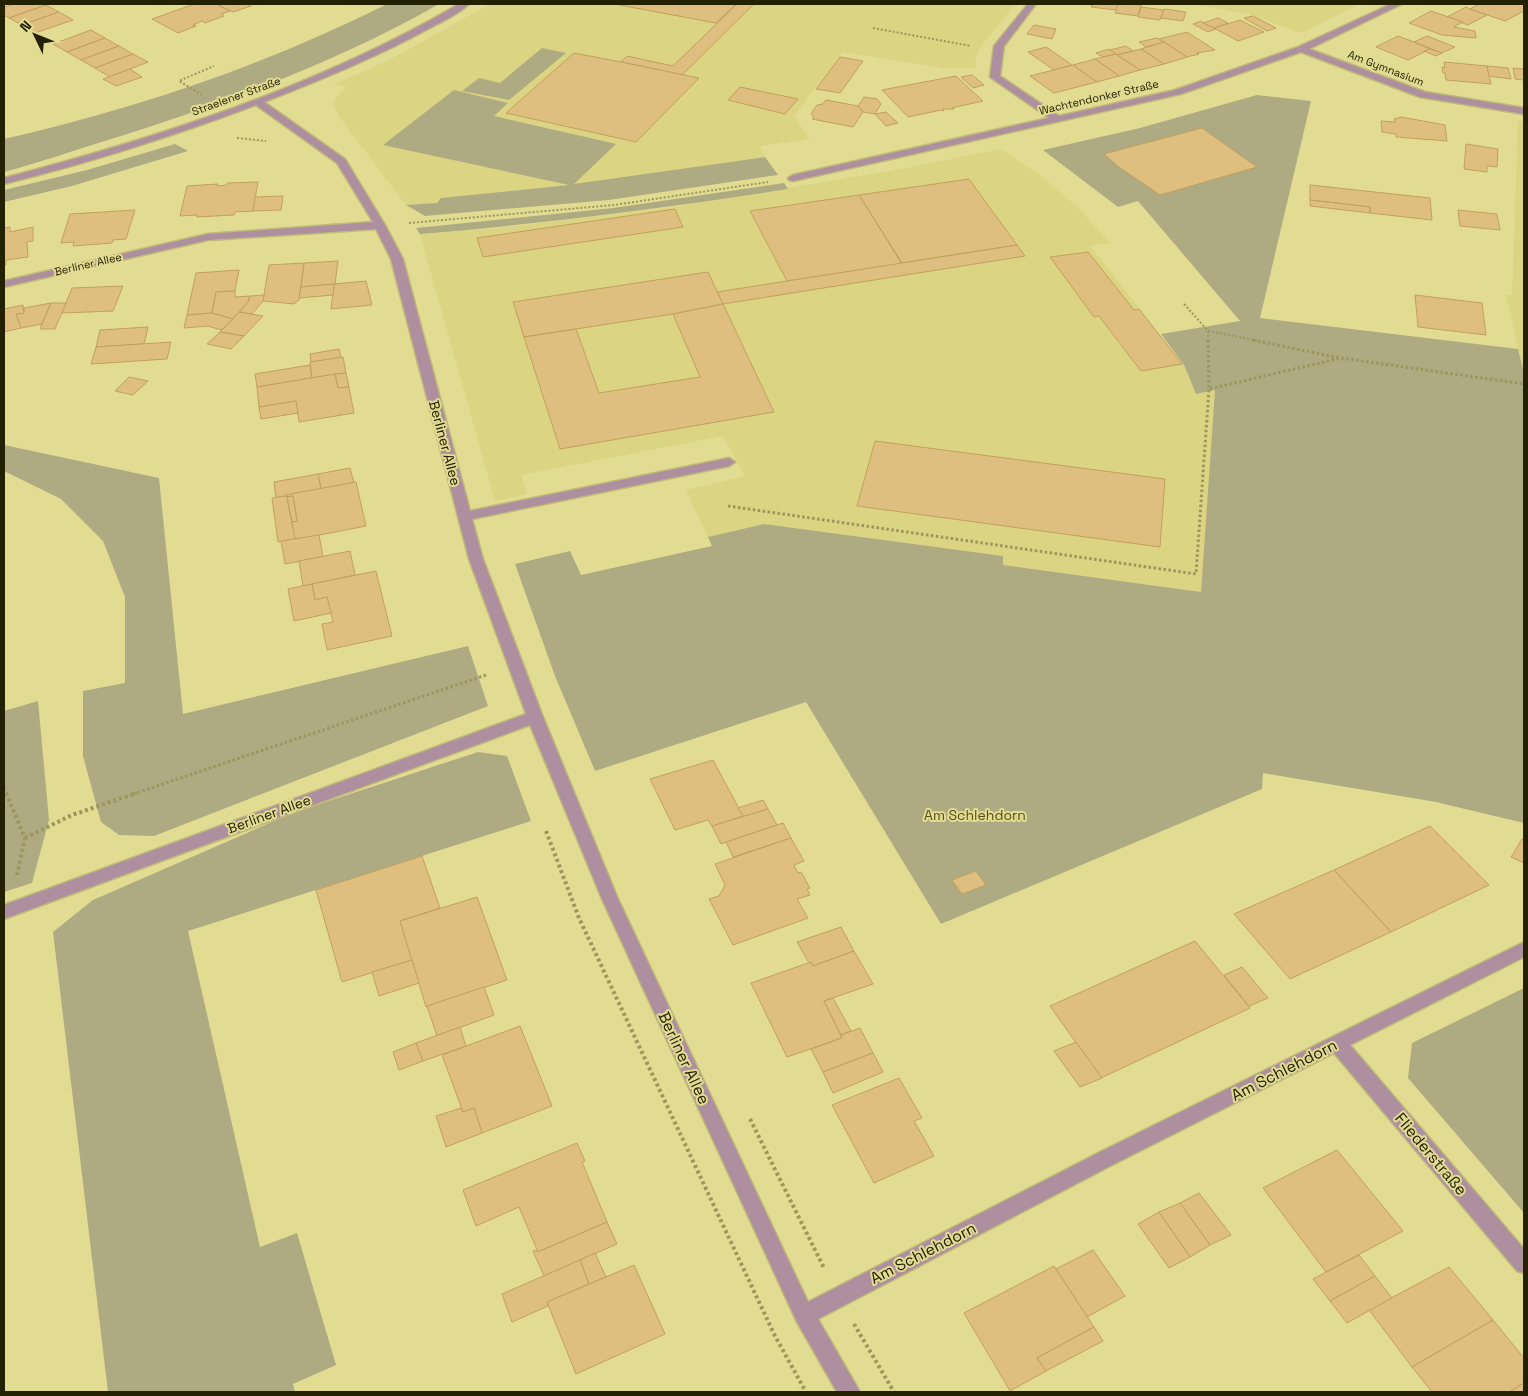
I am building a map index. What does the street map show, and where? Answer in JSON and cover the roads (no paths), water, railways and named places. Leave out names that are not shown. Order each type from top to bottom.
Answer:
[{"type":"street","name":"Straelener Straße","points":[[4,181],[178,131],[316,79],[431,25],[465,4]]},
{"type":"street","points":[[1032,4],[999,46],[995,77],[1057,119]]},
{"type":"street","name":"Wachtendonker Straße","points":[[793,178],[1178,92],[1301,49],[1398,4]]},
{"type":"street","name":"Am Gymnasium","points":[[1301,49],[1422,95],[1524,111]]},
{"type":"street","name":"Berliner Allee","points":[[256,101],[341,161],[380,225],[397,259],[476,559],[534,717],[610,899],[804,1315],[849,1392]]},
{"type":"street","name":"Berliner Allee","points":[[4,284],[208,237],[380,225]]},
{"type":"street","points":[[465,516],[729,462]]},
{"type":"street","name":"Berliner Allee","points":[[6,912],[534,717]]},
{"type":"street","name":"Am Schlehdorn","points":[[804,1315],[1107,1158],[1524,949]]},
{"type":"street","name":"Fliederstraße","points":[[1337,1043],[1522,1259]]}]
